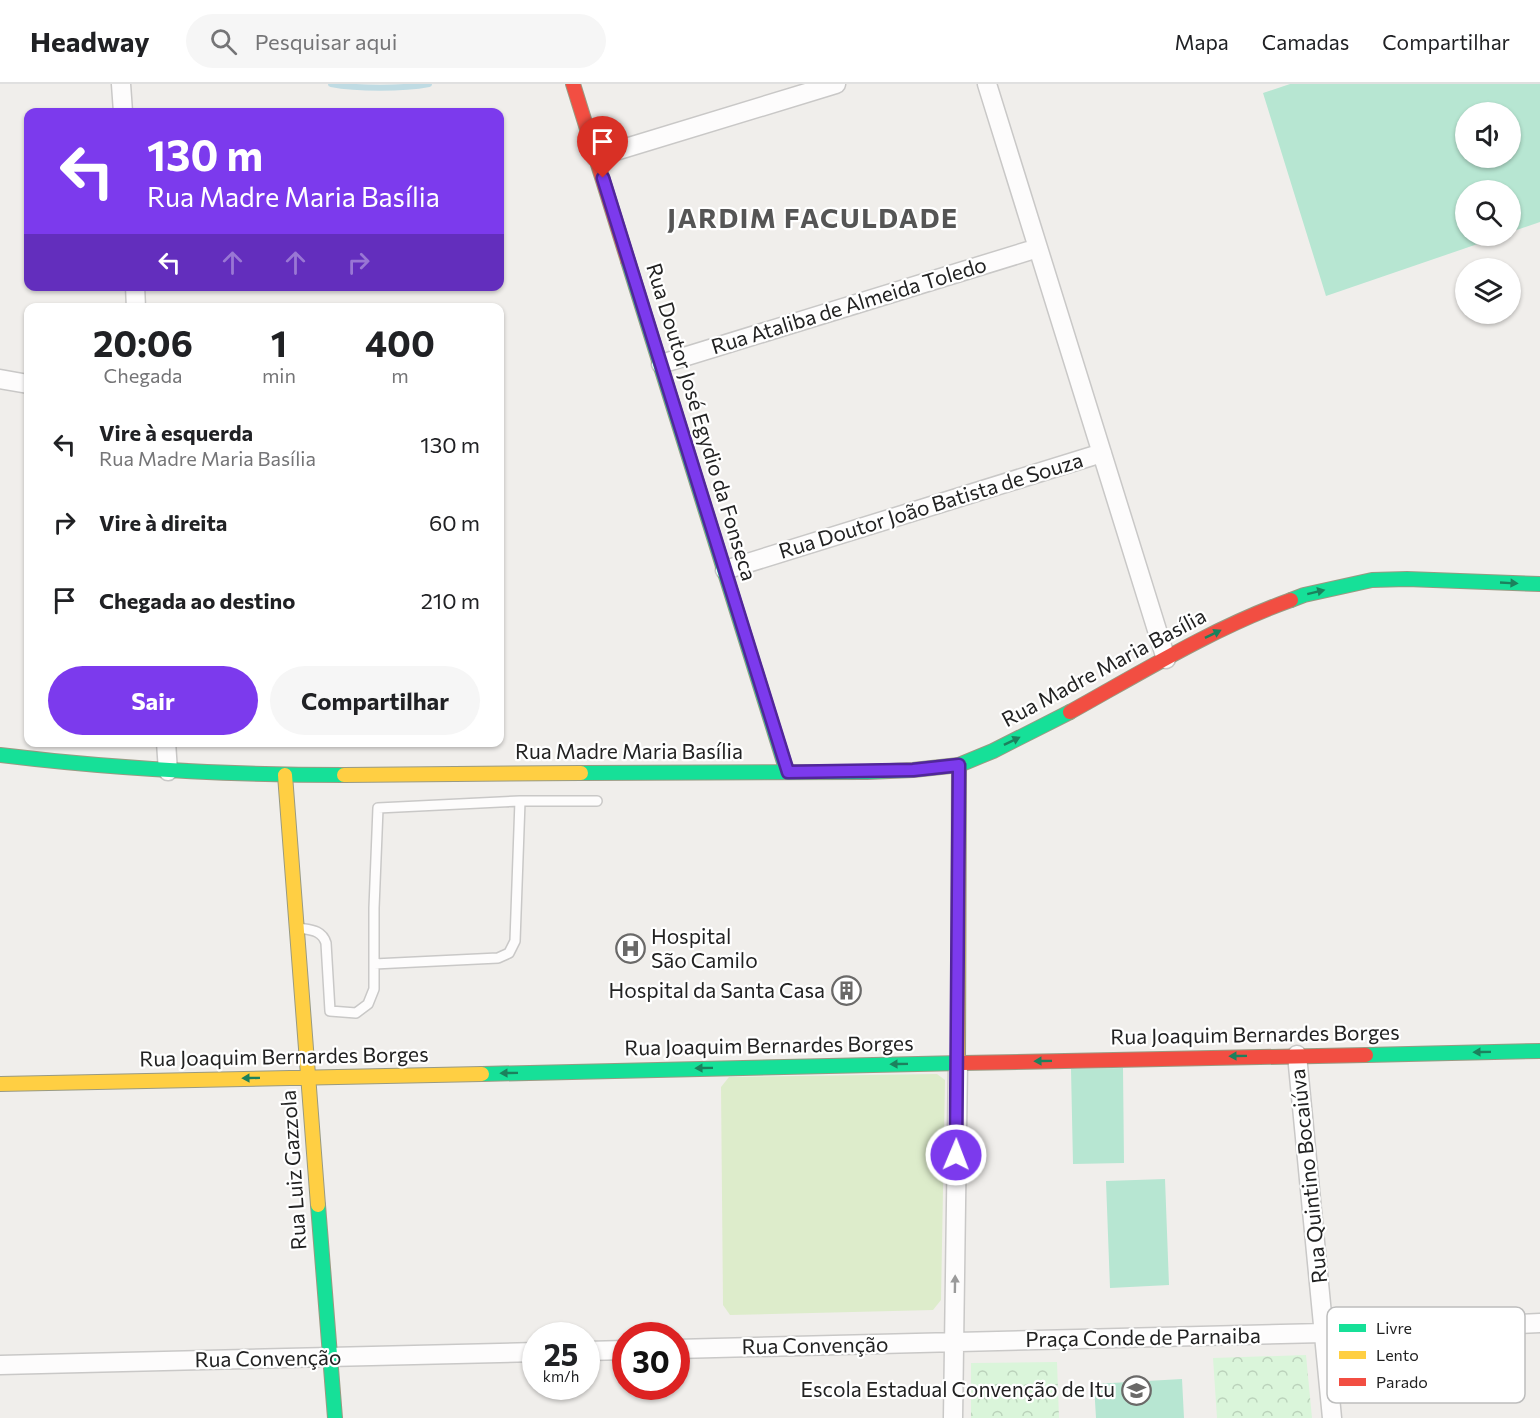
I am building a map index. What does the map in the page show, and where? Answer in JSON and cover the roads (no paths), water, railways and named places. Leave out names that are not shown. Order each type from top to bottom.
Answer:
[{"type":"street","points":[[121,84],[123,108]]},
{"type":"street","name":"Rua Doutor José Egydio da Fonseca","points":[[573,84],[788,772]]},
{"type":"street","points":[[596,158],[836,84]]},
{"type":"street","points":[[987,84],[1166,659]]},
{"type":"street","name":"Rua Ataliba de Almeida Toledo","points":[[661,364],[1038,248]]},
{"type":"street","points":[[0,379],[24,383]]},
{"type":"street","name":"Rua Doutor João Batista de Souza","points":[[725,570],[1102,453]]},
{"type":"street","name":"Rua Madre Maria Basília","points":[[0,755],[168,771],[285,775],[788,772],[913,770],[959,765],[1038,729],[1199,640],[1260,611],[1304,595],[1372,580],[1407,579],[1540,585]]},
{"type":"street","points":[[166,747],[168,771]]},
{"type":"street","points":[[953,1418],[959,765]]},
{"type":"street","name":"Rua Luiz Gazzola","points":[[285,775],[297,927],[316,1012],[308,1078],[335,1418]]},
{"type":"street","name":"Rua Joaquim Bernardes Borges","points":[[0,1084],[1540,1051]]},
{"type":"street","name":"Rua Quintino Bocaiúva","points":[[1297,1055],[1324,1333]]},
{"type":"street","name":"Praça Conde de Parnaiba","points":[[1525,1324],[1540,1323]]},
{"type":"street","points":[[1324,1333],[1327,1365]]},
{"type":"street","name":"Praça Conde de Parnaiba","points":[[954,1342],[1327,1333]]},
{"type":"street","name":"Rua Convenção","points":[[690,1349],[954,1342]]},
{"type":"street","name":"Rua Convenção","points":[[0,1365],[522,1352]]},
{"type":"street","points":[[1331,1403],[1332,1418]]},
{"type":"lane","points":[[297,927],[320,933],[326,943],[316,1012],[356,1013],[368,1004],[374,989],[378,808],[520,801],[597,801]]},
{"type":"lane","points":[[374,964],[498,958],[509,953],[515,941],[520,801]]},
{"type":"waterway","points":[[331,84],[380,88],[429,84]]},
{"type":"place","name":"Hospital São Camilo","points":[[630,949]]},
{"type":"place","name":"Hospital da Santa Casa","points":[[846,991]]},
{"type":"place","name":"Escola Estadual Convenção de Itu","points":[[1136,1390]]},
{"type":"district","name":"JARDIM FACULDADE","points":[[813,219]]}]
